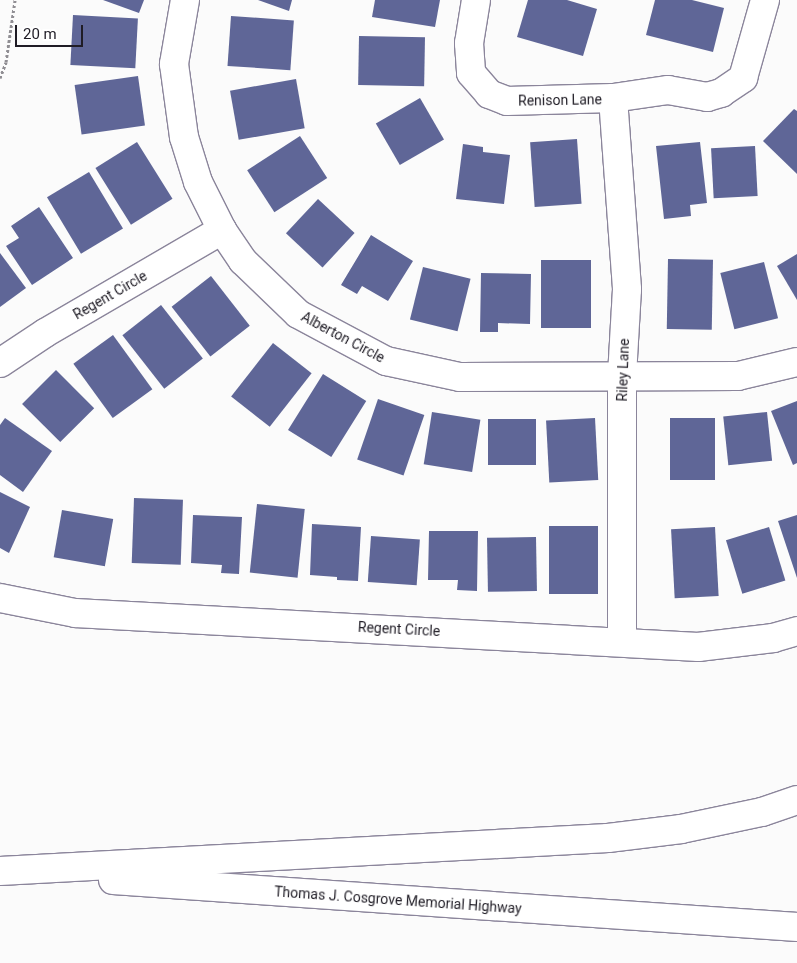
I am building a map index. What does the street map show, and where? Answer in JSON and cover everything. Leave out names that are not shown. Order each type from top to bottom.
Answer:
[{"type":"main road","name":"Alberton Circle","points":[[185,0],[174,64],[184,137],[198,182],[222,230],[243,261],[298,314],[386,360],[460,376],[738,376],[797,362]]},
{"type":"main road","name":"Renison Lane","points":[[476,0],[469,42],[471,73],[489,94],[507,101],[613,98],[668,90],[707,97],[721,93],[743,78],[765,0]]},
{"type":"main road","name":"Riley Lane","points":[[613,98],[627,289],[622,377],[622,641]]},
{"type":"main road","name":"Regent Circle","points":[[0,363],[45,333],[222,230]]},
{"type":"main road","name":"Regent Circle","points":[[0,598],[76,613],[622,641],[698,647],[773,638],[797,631]]},
{"type":"main road","points":[[0,872],[608,838],[681,829],[762,812],[797,800]]},
{"type":"main road","name":"Thomas J. Cosgrove Memorial Highway","points":[[0,872],[797,927]]},
{"type":"path","points":[[0,78],[6,62],[16,0]]},
{"type":"building","points":[[103,0],[144,0],[139,13]]},
{"type":"building","points":[[258,0],[292,0],[289,11]]},
{"type":"building","points":[[375,0],[440,0],[435,27],[372,17]]},
{"type":"building","points":[[528,0],[567,0],[597,9],[583,56],[517,37]]},
{"type":"building","points":[[655,0],[692,0],[724,8],[713,52],[646,35]]},
{"type":"building","points":[[73,15],[138,18],[135,68],[70,65]]},
{"type":"building","points":[[231,16],[294,20],[290,70],[228,66]]},
{"type":"building","points":[[359,36],[425,37],[424,86],[358,85]]},
{"type":"building","points":[[138,76],[145,126],[82,134],[75,85]]},
{"type":"building","points":[[296,79],[305,128],[239,140],[230,91]]},
{"type":"building","points":[[420,98],[444,140],[400,165],[376,124]]},
{"type":"building","points":[[794,109],[797,111],[797,174],[763,141]]},
{"type":"building","points":[[300,136],[327,178],[274,212],[247,170]]},
{"type":"building","points":[[577,139],[582,204],[535,207],[530,142]]},
{"type":"building","points":[[137,142],[173,199],[131,225],[95,168]]},
{"type":"building","points":[[700,142],[707,203],[690,205],[691,216],[664,219],[656,146]]},
{"type":"building","points":[[463,144],[483,147],[483,152],[510,155],[504,204],[456,199]]},
{"type":"building","points":[[755,146],[758,196],[714,198],[711,148]]},
{"type":"building","points":[[89,172],[123,229],[81,254],[47,197]]},
{"type":"building","points":[[318,199],[355,233],[323,267],[286,233]]},
{"type":"building","points":[[39,207],[73,258],[32,285],[6,246],[19,238],[11,226]]},
{"type":"building","points":[[371,235],[413,261],[388,301],[362,286],[357,294],[341,285]]},
{"type":"building","points":[[0,253],[26,288],[0,307]]},
{"type":"building","points":[[797,254],[797,300],[777,266]]},
{"type":"building","points":[[668,259],[713,260],[712,330],[667,329]]},
{"type":"building","points":[[541,260],[591,260],[591,328],[541,328]]},
{"type":"building","points":[[764,262],[778,318],[734,329],[720,273]]},
{"type":"building","points":[[423,267],[471,279],[457,331],[410,319]]},
{"type":"building","points":[[481,273],[531,274],[530,324],[498,323],[498,332],[480,332]]},
{"type":"building","points":[[211,276],[250,326],[210,356],[172,307]]},
{"type":"building","points":[[161,305],[203,359],[164,389],[122,335]]},
{"type":"building","points":[[113,335],[152,389],[113,418],[73,364]]},
{"type":"building","points":[[273,343],[312,373],[270,427],[231,397]]},
{"type":"building","points":[[56,370],[94,408],[60,442],[22,404]]},
{"type":"building","points":[[323,374],[366,401],[331,457],[288,430]]},
{"type":"building","points":[[378,399],[424,415],[403,475],[357,460]]},
{"type":"building","points":[[797,401],[797,463],[793,465],[771,411]]},
{"type":"building","points":[[432,412],[480,420],[472,472],[424,464]]},
{"type":"building","points":[[767,412],[772,461],[728,465],[723,417]]},
{"type":"building","points":[[5,418],[52,451],[23,492],[0,475],[0,425]]},
{"type":"building","points":[[595,418],[598,480],[549,482],[546,421]]},
{"type":"building","points":[[670,418],[715,418],[715,480],[670,480]]},
{"type":"building","points":[[488,419],[536,419],[536,465],[488,465]]},
{"type":"building","points":[[0,492],[30,507],[9,553],[0,548]]},
{"type":"building","points":[[134,498],[183,500],[181,565],[132,563]]},
{"type":"building","points":[[257,504],[305,509],[298,578],[250,573]]},
{"type":"building","points":[[62,510],[113,519],[105,566],[54,557]]},
{"type":"building","points":[[193,515],[242,517],[239,574],[221,573],[222,565],[191,563]]},
{"type":"building","points":[[797,515],[797,578],[778,521]]},
{"type":"building","points":[[312,524],[361,527],[358,581],[337,580],[337,577],[310,575]]},
{"type":"building","points":[[549,526],[598,526],[598,594],[549,594]]},
{"type":"building","points":[[715,527],[719,596],[675,598],[671,529]]},
{"type":"building","points":[[769,527],[785,581],[742,594],[726,540]]},
{"type":"building","points":[[429,531],[478,531],[477,591],[457,590],[458,580],[428,580]]},
{"type":"building","points":[[371,536],[420,539],[417,585],[368,582]]},
{"type":"building","points":[[536,537],[537,591],[488,592],[487,538]]}]
